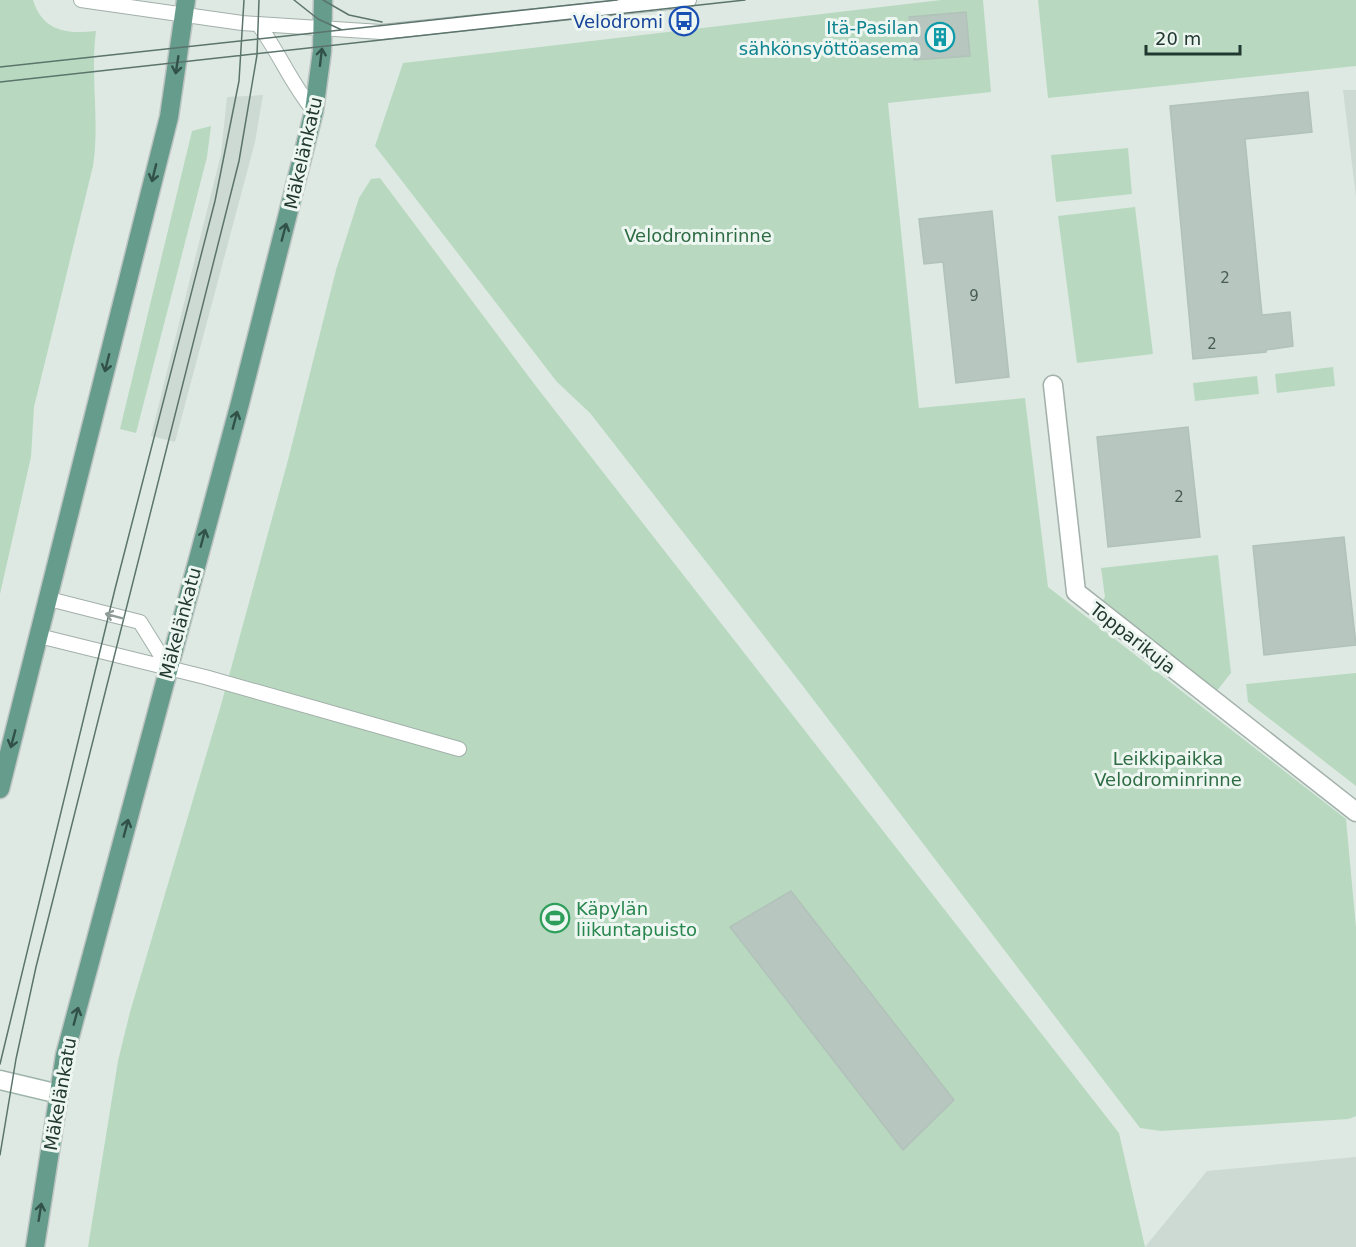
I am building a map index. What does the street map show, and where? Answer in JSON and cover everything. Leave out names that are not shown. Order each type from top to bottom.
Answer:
[{"type":"main road","name":"Mäkelänkatu","points":[[35,1247],[65,1055],[243,392],[314,111],[324,29],[323,0]]},
{"type":"main road","points":[[0,789],[169,117],[186,7]]},
{"type":"street","name":"Topparikuja","points":[[1053,385],[1076,592],[1356,812]]},
{"type":"street","points":[[0,1080],[59,1094]]},
{"type":"lane","points":[[81,0],[100,5],[186,7],[258,24],[402,31],[689,0]]},
{"type":"lane","points":[[258,24],[283,60],[295,87],[314,111]]},
{"type":"lane","points":[[49,599],[140,622],[168,668]]},
{"type":"lane","points":[[39,636],[168,668],[459,749]]},
{"type":"shaded area","points":[[1343,90],[1356,90],[1356,197]]},
{"type":"shaded area","points":[[263,95],[255,142],[175,442],[151,436],[221,154],[227,97]]},
{"type":"shaded area","points":[[1356,1157],[1356,1247],[1145,1247],[1207,1171]]},
{"type":"green space","points":[[0,0],[33,0],[43,19],[57,29],[75,32],[96,31],[94,65],[96,132],[93,166],[34,407],[31,457],[0,594]]},
{"type":"green space","name":"Velodrominrinne","points":[[941,0],[983,0],[991,92],[888,103],[919,408],[1025,398],[1048,587],[1346,819],[1356,928],[1356,1116],[1349,1119],[1161,1131],[1140,1128],[799,681],[590,413],[557,382],[375,146],[403,63]]},
{"type":"green space","points":[[1038,0],[1356,0],[1356,66],[1048,98]]},
{"type":"green space","points":[[211,126],[207,157],[136,433],[120,429],[192,131]]},
{"type":"green space","points":[[1128,148],[1132,194],[1056,202],[1051,155]]},
{"type":"green space","name":"Käpylän liikuntapuisto","points":[[380,178],[535,385],[1119,1133],[1145,1247],[88,1247],[118,1061],[130,1012],[221,705],[288,460],[336,270],[359,198],[371,179]]},
{"type":"green space","points":[[1135,207],[1153,354],[1077,363],[1058,216]]},
{"type":"green space","points":[[1333,367],[1335,386],[1277,393],[1275,374]]},
{"type":"green space","points":[[1257,376],[1259,394],[1195,401],[1193,383]]},
{"type":"green space","points":[[1218,555],[1231,673],[1215,693],[1099,605],[1105,597],[1101,568]]},
{"type":"green space","points":[[1356,673],[1356,786],[1248,702],[1246,684]]},
{"type":"building","name":"Itä-Pasilan sähkönsyöttöasema","points":[[966,12],[970,56],[914,60],[909,17]]},
{"type":"building","points":[[1308,92],[1312,132],[1245,139],[1262,315],[1290,312],[1293,346],[1266,350],[1266,352],[1193,359],[1170,106]]},
{"type":"building","points":[[992,211],[1009,377],[956,383],[943,262],[924,264],[919,219]]},
{"type":"building","points":[[1188,427],[1200,537],[1108,547],[1097,437]]},
{"type":"building","points":[[1344,537],[1356,645],[1264,655],[1253,546]]},
{"type":"building","points":[[791,891],[954,1100],[903,1150],[730,927]]},
{"type":"tram line","points":[[0,1064],[115,589],[215,201],[239,81],[244,0]]},
{"type":"tram line","points":[[0,1155],[16,1059],[36,967],[239,161],[257,55],[259,0]]},
{"type":"tram line","points":[[294,0],[318,19],[342,30]]},
{"type":"tram line","points":[[323,0],[349,15],[382,22]]},
{"type":"tram line","points":[[0,67],[617,0]]},
{"type":"tram line","points":[[0,82],[745,0]]},
{"type":"place","name":"Velodromi","points":[[684,21]]},
{"type":"place","name":"Itä-Pasilan sähkönsyöttöasema","points":[[940,37]]},
{"type":"place","name":"Käpylän liikuntapuisto","points":[[555,918]]},
{"type":"park label","name":"Leikkipaikka Velodrominrinne","points":[[1168,768]]}]
